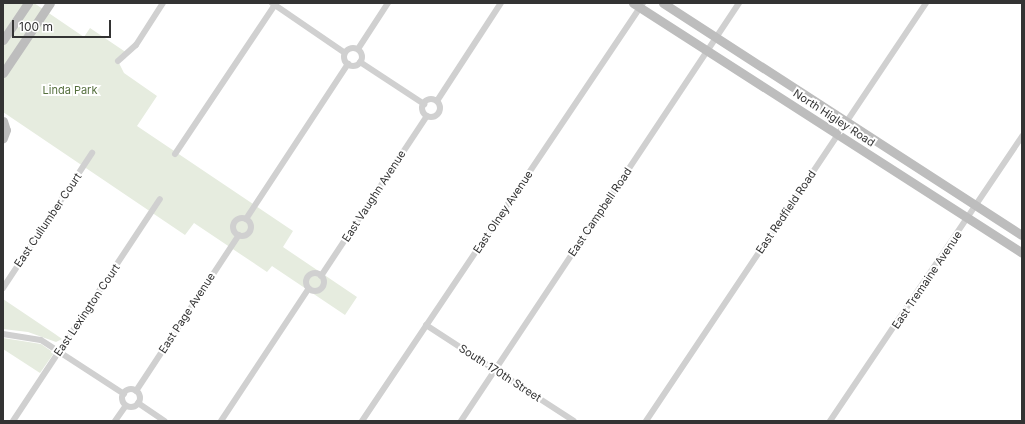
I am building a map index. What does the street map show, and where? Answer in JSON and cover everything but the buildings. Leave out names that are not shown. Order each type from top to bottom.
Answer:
[{"type":"main road","points":[[3,40],[28,3]]},
{"type":"main road","points":[[3,73],[50,3]]},
{"type":"main road","name":"North Higley Road","points":[[663,3],[1022,235]]},
{"type":"main road","name":"North Higley Road","points":[[639,4],[708,51],[1022,253]]},
{"type":"main road","points":[[3,121],[6,130],[3,138]]},
{"type":"street","points":[[118,61],[136,45],[163,3]]},
{"type":"street","points":[[358,49],[388,3]]},
{"type":"street","points":[[437,101],[430,100],[424,104],[423,111],[427,116],[433,116],[438,113],[437,101],[501,3]]},
{"type":"street","name":"East Campbell Road","points":[[461,421],[739,3]]},
{"type":"street","name":"East Redfield Road","points":[[646,421],[926,3]]},
{"type":"street","points":[[175,154],[274,4],[345,53],[348,64]]},
{"type":"street","name":"East Olney Avenue","points":[[362,421],[639,4]]},
{"type":"street","points":[[345,53],[351,48],[358,49],[362,55],[360,62]]},
{"type":"street","points":[[246,219],[348,64],[360,62],[424,104]]},
{"type":"street","name":"East Vaughn Avenue","points":[[321,276],[427,116]]},
{"type":"street","name":"East Tremaine Avenue","points":[[830,421],[1022,136]]},
{"type":"street","name":"East Cullumber Court","points":[[3,288],[92,153]]},
{"type":"street","name":"East Lexington Court","points":[[13,421],[160,199]]},
{"type":"street","points":[[239,219],[246,219],[250,230],[245,235],[239,235],[234,224],[239,219]]},
{"type":"street","name":"East Page Avenue","points":[[136,391],[239,235]]},
{"type":"street","points":[[221,421],[309,288],[308,276],[315,273],[321,276],[322,287],[316,291],[309,288]]},
{"type":"street","name":"South 170th Street","points":[[426,325],[574,421]]},
{"type":"street","points":[[3,334],[41,340],[60,350],[124,394],[126,405],[115,421]]},
{"type":"street","points":[[124,394],[129,390],[136,391],[140,396],[138,403],[133,407],[126,405]]},
{"type":"street","points":[[138,403],[165,421]]},
{"type":"green space","name":"Linda Park","points":[[3,3],[34,3],[84,37],[90,28],[127,53],[118,61],[124,73],[157,96],[137,126],[293,231],[283,247],[357,297],[345,315],[272,266],[267,272],[194,223],[185,235],[3,112]]},
{"type":"green space","points":[[3,299],[62,339],[56,342],[28,332],[3,329]]},
{"type":"green space","points":[[3,338],[41,344],[54,353],[40,373],[3,349]]}]
